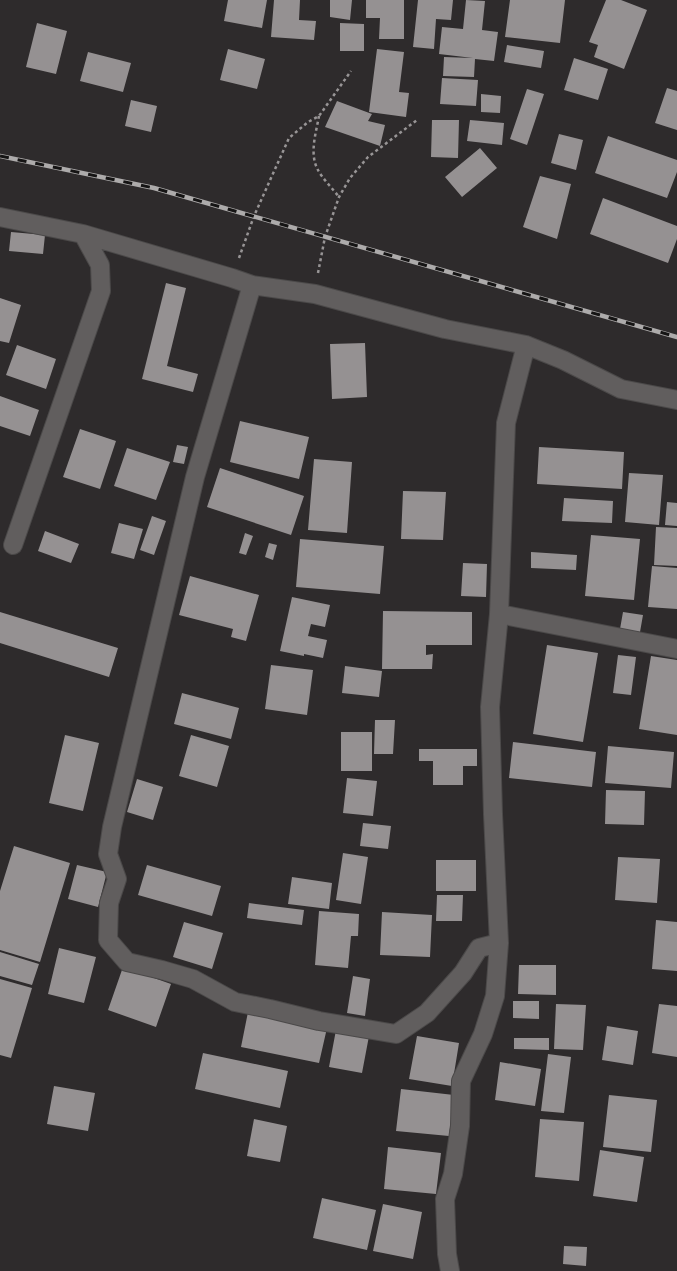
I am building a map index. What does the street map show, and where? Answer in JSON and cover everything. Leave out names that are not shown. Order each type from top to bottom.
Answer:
[{"type":"street","points":[[0,216],[83,234],[252,285],[315,294],[445,329],[526,345],[563,360],[621,388],[677,400]]},
{"type":"street","points":[[13,545],[101,290],[100,265],[83,234]]},
{"type":"street","points":[[252,285],[195,477],[112,827],[108,854],[117,879],[109,903],[108,940],[127,962],[193,979],[235,1002],[319,1021],[396,1034],[427,1013],[463,973],[479,948],[499,943]]},
{"type":"street","points":[[450,1271],[447,1254],[445,1199],[453,1174],[460,1126],[461,1081],[483,1034],[495,996],[499,943],[492,814],[490,707],[499,614],[506,423],[526,345]]},
{"type":"street","points":[[499,614],[677,649]]},
{"type":"path","points":[[339,197],[318,170],[314,160],[314,147],[320,116],[351,72]]},
{"type":"path","points":[[232,278],[254,216],[289,138],[308,122],[320,116]]},
{"type":"path","points":[[315,294],[325,237],[339,197],[350,178],[368,157],[417,120]]},
{"type":"building","points":[[228,0],[267,0],[262,28],[224,21]]},
{"type":"building","points":[[274,0],[300,0],[299,20],[316,21],[314,40],[271,37]]},
{"type":"building","points":[[330,0],[352,0],[350,20],[330,17]]},
{"type":"building","points":[[366,0],[404,0],[404,39],[379,39],[380,18],[366,18]]},
{"type":"building","points":[[418,0],[453,0],[451,20],[436,19],[434,49],[413,47]]},
{"type":"building","points":[[466,0],[485,1],[482,30],[498,32],[494,61],[475,59],[474,77],[443,76],[444,57],[473,58],[439,54],[442,27],[463,29]]},
{"type":"building","points":[[510,0],[565,0],[560,43],[505,37]]},
{"type":"building","points":[[606,0],[621,0],[647,10],[624,69],[594,57],[598,45],[589,42]]},
{"type":"building","points":[[37,23],[67,31],[56,74],[26,67]]},
{"type":"building","points":[[340,23],[364,24],[364,51],[340,51]]},
{"type":"building","points":[[507,45],[544,51],[541,68],[504,62]]},
{"type":"building","points":[[228,49],[265,59],[257,89],[220,80]]},
{"type":"building","points":[[377,49],[404,52],[399,92],[409,93],[406,117],[369,112]]},
{"type":"building","points":[[88,52],[131,63],[123,92],[80,81]]},
{"type":"building","points":[[574,58],[608,69],[598,100],[564,90]]},
{"type":"building","points":[[442,78],[478,80],[476,106],[440,104]]},
{"type":"building","points":[[667,88],[677,91],[677,130],[655,123]]},
{"type":"building","points":[[527,89],[544,94],[527,145],[510,139]]},
{"type":"building","points":[[481,94],[501,96],[500,113],[481,112]]},
{"type":"building","points":[[131,100],[157,106],[151,132],[125,126]]},
{"type":"building","points":[[337,101],[372,114],[368,121],[385,125],[380,146],[325,127]]},
{"type":"building","points":[[432,120],[459,120],[458,158],[431,157]]},
{"type":"building","points":[[470,120],[504,123],[502,145],[467,141]]},
{"type":"building","points":[[559,134],[583,140],[576,170],[551,163]]},
{"type":"building","points":[[608,136],[677,160],[677,172],[667,198],[595,173]]},
{"type":"building","points":[[480,148],[497,168],[462,197],[445,177]]},
{"type":"building","points":[[540,176],[571,184],[557,239],[523,227]]},
{"type":"building","points":[[603,198],[677,226],[677,239],[668,263],[590,234]]},
{"type":"building","points":[[11,232],[45,235],[43,254],[9,251]]},
{"type":"building","points":[[166,283],[186,288],[167,366],[198,374],[193,392],[142,379]]},
{"type":"building","points":[[0,298],[21,305],[9,343],[0,341]]},
{"type":"building","points":[[365,343],[367,397],[332,399],[330,344]]},
{"type":"building","points":[[17,345],[56,359],[46,389],[6,375]]},
{"type":"building","points":[[0,396],[39,410],[30,436],[0,426]]},
{"type":"building","points":[[240,421],[309,437],[299,479],[230,462]]},
{"type":"building","points":[[80,429],[116,441],[100,489],[63,477]]},
{"type":"building","points":[[177,445],[188,447],[184,464],[173,462]]},
{"type":"building","points":[[539,447],[624,452],[622,489],[537,484]]},
{"type":"building","points":[[127,448],[170,462],[156,500],[114,486]]},
{"type":"building","points":[[314,459],[352,462],[347,533],[308,530]]},
{"type":"building","points":[[220,468],[304,496],[291,535],[207,507]]},
{"type":"building","points":[[629,473],[663,475],[659,525],[625,522]]},
{"type":"building","points":[[403,491],[446,492],[443,540],[401,539]]},
{"type":"building","points":[[564,498],[613,501],[612,523],[562,521]]},
{"type":"building","points":[[667,502],[677,503],[677,526],[665,525]]},
{"type":"building","points":[[152,516],[166,521],[154,555],[140,550]]},
{"type":"building","points":[[119,523],[143,529],[134,559],[111,553]]},
{"type":"building","points":[[656,527],[677,528],[677,566],[654,565]]},
{"type":"building","points":[[45,531],[79,544],[71,563],[38,551]]},
{"type":"building","points":[[245,533],[253,536],[246,555],[239,553]]},
{"type":"building","points":[[591,535],[640,539],[634,600],[585,596]]},
{"type":"building","points":[[300,539],[384,546],[380,594],[296,587]]},
{"type":"building","points":[[269,543],[277,545],[273,560],[265,557]]},
{"type":"building","points":[[531,552],[577,555],[576,570],[531,568]]},
{"type":"building","points":[[463,563],[487,564],[486,597],[461,596]]},
{"type":"building","points":[[652,566],[677,568],[677,609],[648,607]]},
{"type":"building","points":[[190,576],[259,595],[246,641],[231,637],[233,629],[179,615]]},
{"type":"building","points":[[292,597],[330,605],[325,627],[311,624],[308,636],[327,640],[323,658],[280,651]]},
{"type":"building","points":[[383,611],[472,612],[472,645],[426,645],[426,655],[433,654],[432,669],[382,669]]},
{"type":"building","points":[[0,612],[118,648],[109,677],[0,643]]},
{"type":"building","points":[[623,612],[643,615],[640,632],[620,629]]},
{"type":"building","points":[[547,645],[598,653],[583,742],[533,734]]},
{"type":"building","points":[[618,655],[636,657],[631,695],[613,693]]},
{"type":"building","points":[[651,656],[677,660],[677,735],[639,729]]},
{"type":"building","points":[[271,665],[313,670],[307,715],[265,709]]},
{"type":"building","points":[[345,666],[382,671],[379,697],[342,693]]},
{"type":"building","points":[[182,693],[239,708],[231,739],[174,724]]},
{"type":"building","points":[[375,720],[395,720],[393,754],[374,754]]},
{"type":"building","points":[[341,732],[372,732],[372,771],[341,771]]},
{"type":"building","points":[[65,735],[99,743],[83,811],[49,803]]},
{"type":"building","points":[[191,735],[229,746],[217,787],[179,776]]},
{"type":"building","points":[[513,742],[596,752],[592,787],[509,778]]},
{"type":"building","points":[[608,746],[674,752],[671,788],[605,783]]},
{"type":"building","points":[[419,749],[477,749],[477,766],[463,766],[463,785],[433,785],[433,761],[419,761]]},
{"type":"building","points":[[347,778],[377,781],[373,816],[343,813]]},
{"type":"building","points":[[137,779],[163,787],[153,820],[127,812]]},
{"type":"building","points":[[606,790],[645,791],[644,825],[605,824]]},
{"type":"building","points":[[363,823],[391,826],[388,849],[360,846]]},
{"type":"building","points":[[14,846],[70,863],[40,962],[0,950],[0,891]]},
{"type":"building","points":[[343,853],[368,857],[361,904],[336,900]]},
{"type":"building","points":[[618,857],[660,859],[657,903],[615,900]]},
{"type":"building","points":[[436,860],[476,860],[476,891],[436,891]]},
{"type":"building","points":[[77,865],[107,872],[98,907],[68,899]]},
{"type":"building","points":[[147,865],[221,886],[212,916],[138,895]]},
{"type":"building","points":[[292,877],[332,883],[329,909],[288,904]]},
{"type":"building","points":[[437,895],[463,895],[462,921],[436,921]]},
{"type":"building","points":[[249,903],[304,910],[302,925],[247,918]]},
{"type":"building","points":[[319,911],[359,914],[358,936],[351,936],[348,968],[315,965]]},
{"type":"building","points":[[382,912],[432,915],[430,957],[380,955]]},
{"type":"building","points":[[656,920],[677,922],[677,971],[652,969]]},
{"type":"building","points":[[184,922],[223,933],[212,969],[173,957]]},
{"type":"building","points":[[59,948],[96,957],[84,1003],[48,994]]},
{"type":"building","points":[[0,952],[39,964],[32,985],[0,976]]},
{"type":"building","points":[[519,965],[556,965],[556,995],[518,994]]},
{"type":"building","points":[[123,967],[171,984],[156,1027],[108,1010]]},
{"type":"building","points":[[353,976],[370,979],[365,1016],[347,1013]]},
{"type":"building","points":[[0,979],[32,988],[11,1058],[0,1055]]},
{"type":"building","points":[[513,1001],[539,1001],[539,1019],[513,1018]]},
{"type":"building","points":[[556,1004],[586,1005],[583,1050],[554,1049]]},
{"type":"building","points":[[659,1004],[677,1006],[677,1057],[652,1053]]},
{"type":"building","points":[[248,1012],[327,1028],[319,1063],[241,1047]]},
{"type":"building","points":[[607,1026],[638,1031],[633,1065],[602,1060]]},
{"type":"building","points":[[336,1030],[369,1036],[362,1073],[329,1067]]},
{"type":"building","points":[[417,1036],[459,1043],[452,1086],[409,1079]]},
{"type":"building","points":[[514,1038],[549,1038],[549,1050],[514,1049]]},
{"type":"building","points":[[203,1053],[288,1071],[280,1108],[195,1089]]},
{"type":"building","points":[[548,1054],[571,1057],[564,1113],[541,1111]]},
{"type":"building","points":[[500,1062],[541,1069],[535,1106],[495,1100]]},
{"type":"building","points":[[54,1086],[95,1093],[88,1131],[47,1124]]},
{"type":"building","points":[[401,1089],[454,1095],[449,1136],[396,1131]]},
{"type":"building","points":[[609,1095],[657,1100],[651,1152],[603,1147]]},
{"type":"building","points":[[254,1119],[287,1126],[280,1162],[247,1156]]},
{"type":"building","points":[[540,1119],[584,1122],[579,1181],[535,1177]]},
{"type":"building","points":[[388,1147],[441,1153],[436,1194],[384,1189]]},
{"type":"building","points":[[600,1150],[644,1157],[637,1202],[593,1196]]},
{"type":"building","points":[[322,1198],[376,1210],[367,1250],[313,1238]]},
{"type":"building","points":[[383,1204],[422,1212],[413,1259],[373,1251]]},
{"type":"building","points":[[564,1246],[587,1247],[586,1266],[563,1264]]},
{"type":"railway","points":[[0,156],[154,188],[677,337]]}]
